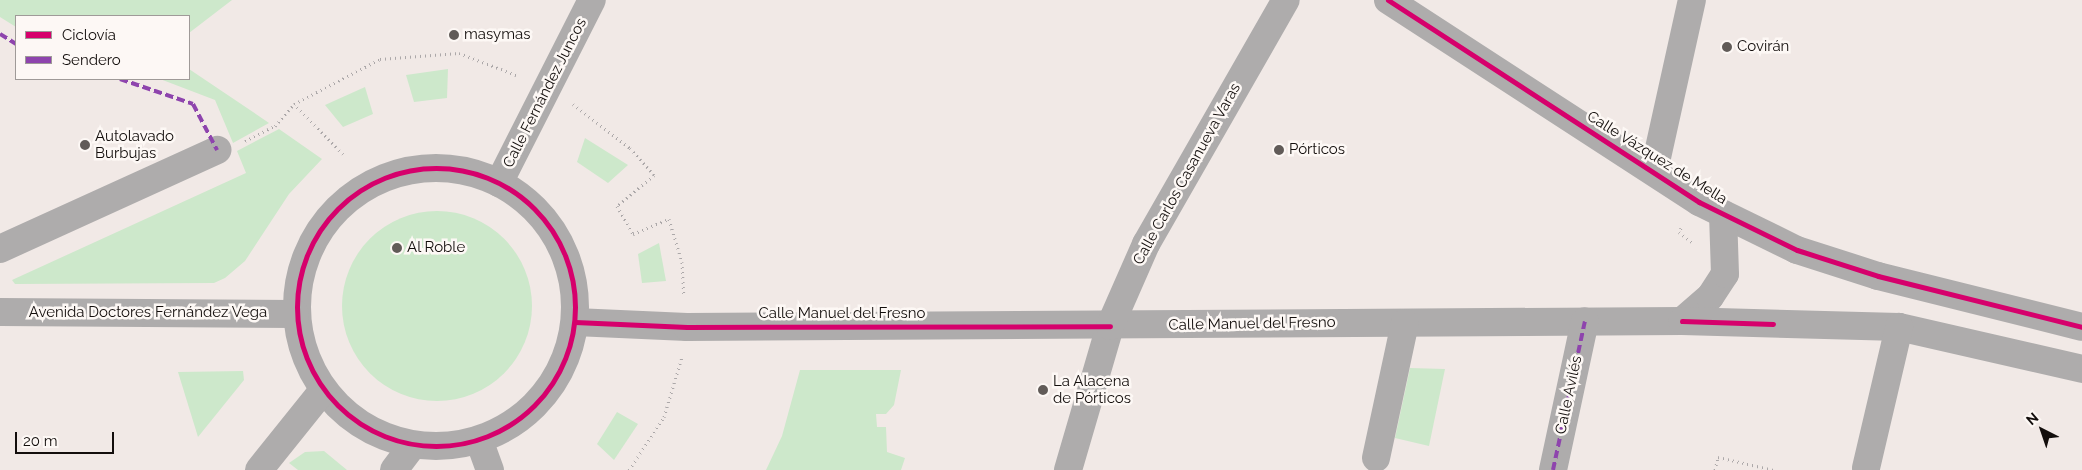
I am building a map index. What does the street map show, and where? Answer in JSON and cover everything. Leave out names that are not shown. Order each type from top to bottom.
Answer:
[{"type":"street","name":"Calle Carlos Casanueva Varas","points":[[1068,470],[1110,326],[1146,244],[1286,0]]},
{"type":"street","name":"Calle Vázquez de Mella","points":[[1388,0],[1654,171],[1698,202],[1798,250],[1878,276],[2082,328]]},
{"type":"street","points":[[1654,171],[1692,0]]},
{"type":"street","name":"Calle Fernández Juncos","points":[[499,183],[592,1]]},
{"type":"street","points":[[0,250],[216,150]]},
{"type":"street","points":[[438,166],[471,172],[499,183],[529,204],[552,230],[566,257],[574,322],[567,354],[543,397],[516,421],[480,440],[441,447],[413,445],[360,425],[323,390],[302,348],[295,314],[301,267],[325,223],[356,193],[395,173],[438,166]]},
{"type":"street","points":[[1682,321],[1710,297],[1726,274],[1723,214]]},
{"type":"street","name":"Avenida Doctores Fernández Vega","points":[[0,312],[295,314]]},
{"type":"street","name":"Calle Avilés","points":[[1553,470],[1584,321]]},
{"type":"street","name":"Calle Manuel del Fresno","points":[[574,322],[681,327],[1110,326],[1682,321],[1900,327]]},
{"type":"street","points":[[1376,458],[1405,323]]},
{"type":"street","points":[[1866,468],[1900,327],[2082,369]]},
{"type":"street","points":[[258,470],[323,390]]},
{"type":"street","points":[[480,440],[490,470]]},
{"type":"street","points":[[394,470],[413,445]]},
{"type":"path","points":[[275,126],[294,104],[380,59],[459,53],[548,86],[609,131],[654,176],[617,206]]},
{"type":"path","points":[[294,104],[343,154]]},
{"type":"path","points":[[1696,251],[1679,232],[1698,202]]},
{"type":"path","points":[[1715,470],[1718,457],[1774,470]]},
{"type":"green space","points":[[0,0],[232,0],[190,32],[190,15],[15,15],[15,26],[0,17]]},
{"type":"green space","points":[[448,69],[447,98],[414,102],[406,75]]},
{"type":"green space","points":[[190,70],[269,123],[233,143],[215,100],[163,80],[190,80]]},
{"type":"green space","points":[[365,87],[373,114],[343,127],[325,105]]},
{"type":"green space","points":[[279,129],[322,159],[289,194],[245,261],[225,278],[214,283],[15,284],[12,280],[246,173],[237,151]]},
{"type":"green space","points":[[585,138],[628,165],[608,183],[577,162]]},
{"type":"green space","points":[[437,211],[464,215],[490,227],[504,239],[516,253],[528,279],[532,306],[528,333],[516,359],[504,373],[490,385],[464,397],[437,401],[410,397],[384,385],[370,373],[358,359],[346,333],[342,306],[346,279],[358,253],[370,239],[384,227],[410,215]]},
{"type":"green space","points":[[659,243],[666,281],[642,283],[638,254]]},
{"type":"green space","points":[[1410,368],[1445,369],[1429,446],[1395,438]]},
{"type":"green space","points":[[800,370],[901,370],[894,405],[886,414],[876,414],[877,427],[886,427],[887,452],[905,458],[901,470],[766,470],[782,436]]},
{"type":"green space","points":[[243,371],[244,380],[198,437],[178,372]]},
{"type":"green space","points":[[617,412],[638,424],[614,460],[597,444]]},
{"type":"green space","points":[[324,451],[347,470],[298,470],[289,463],[305,452]]},
{"type":"marked path","points":[[0,34],[15,43]]},
{"type":"marked path","points":[[123,80],[193,104],[217,150]]},
{"type":"marked path","points":[[1553,470],[1585,321]]},
{"type":"cycle path","points":[[1388,0],[1699,202],[1797,250],[1878,276],[2082,327]]},
{"type":"cycle path","points":[[436,168],[463,171],[489,179],[513,192],[534,209],[551,230],[564,254],[572,280],[575,307],[572,334],[564,360],[551,384],[534,405],[513,422],[489,435],[463,443],[436,446],[409,443],[383,435],[359,422],[338,405],[321,384],[308,360],[300,334],[297,307],[300,280],[308,254],[321,230],[338,209],[359,192],[383,179],[409,171],[436,168]]},
{"type":"cycle path","points":[[1682,321],[1773,324]]},
{"type":"cycle path","points":[[575,322],[687,327],[1110,326]]},
{"type":"place","name":"masymas","points":[[454,35]]},
{"type":"place","name":"Covirán","points":[[1727,47]]},
{"type":"place","name":"Autolavado Burbujas","points":[[85,145]]},
{"type":"place","name":"Pórticos","points":[[1279,150]]},
{"type":"place","name":"Al Roble","points":[[397,248]]},
{"type":"place","name":"La Alacena de Pórticos","points":[[1043,390]]}]
